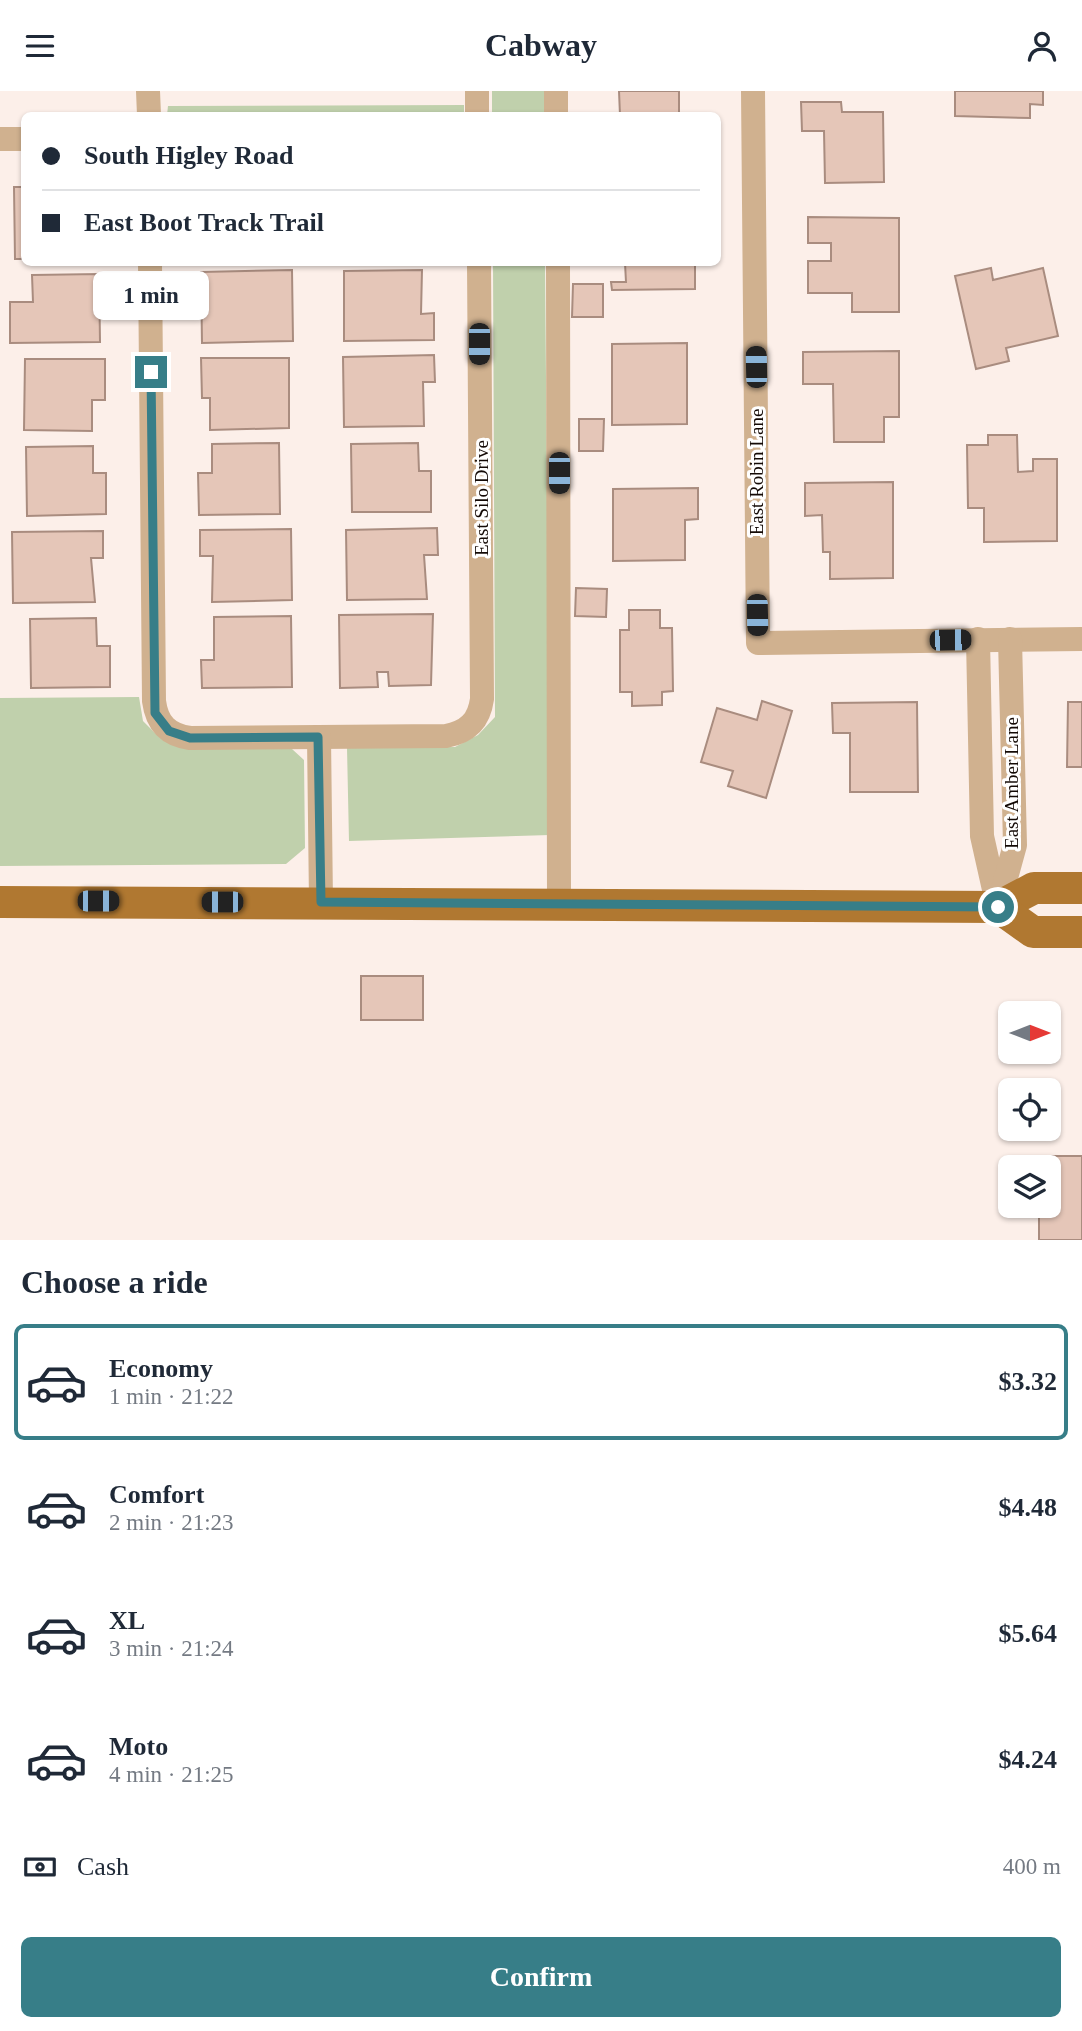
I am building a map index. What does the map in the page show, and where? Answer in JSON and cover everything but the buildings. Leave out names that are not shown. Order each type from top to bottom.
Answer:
[{"type":"main road","points":[[0,902],[998,907],[1034,888],[1082,888]]},
{"type":"main road","points":[[998,907],[1033,933],[1082,932]]},
{"type":"street","points":[[148,91],[149,112]]},
{"type":"street","points":[[477,91],[477,112]]},
{"type":"street","points":[[556,91],[556,112]]},
{"type":"street","name":"East Robin Lane","points":[[753,91],[758,643],[978,639]]},
{"type":"street","points":[[0,139],[21,139]]},
{"type":"street","points":[[150,266],[155,713],[169,731],[190,738],[318,737],[321,902]]},
{"type":"street","name":"East Silo Drive","points":[[318,737],[446,736],[468,729],[476,721],[482,699],[479,266]]},
{"type":"street","points":[[558,266],[559,904]]},
{"type":"street","points":[[978,639],[1082,639]]},
{"type":"street","name":"East Amber Lane","points":[[978,639],[982,837],[998,907]]},
{"type":"street","name":"East Amber Lane","points":[[998,907],[1014,845],[1010,639]]},
{"type":"green space","points":[[492,91],[544,91],[544,112],[492,112]]},
{"type":"green space","points":[[464,105],[464,112],[167,112],[168,106]]},
{"type":"green space","points":[[493,266],[545,266],[550,835],[349,841],[347,748],[455,747],[478,735],[495,717]]},
{"type":"green space","points":[[139,697],[143,721],[157,735],[292,749],[304,760],[305,848],[286,864],[0,866],[0,698]]},
{"type":"route","points":[[151,372],[155,713],[169,731],[190,738],[318,737],[321,902],[998,907]]}]
